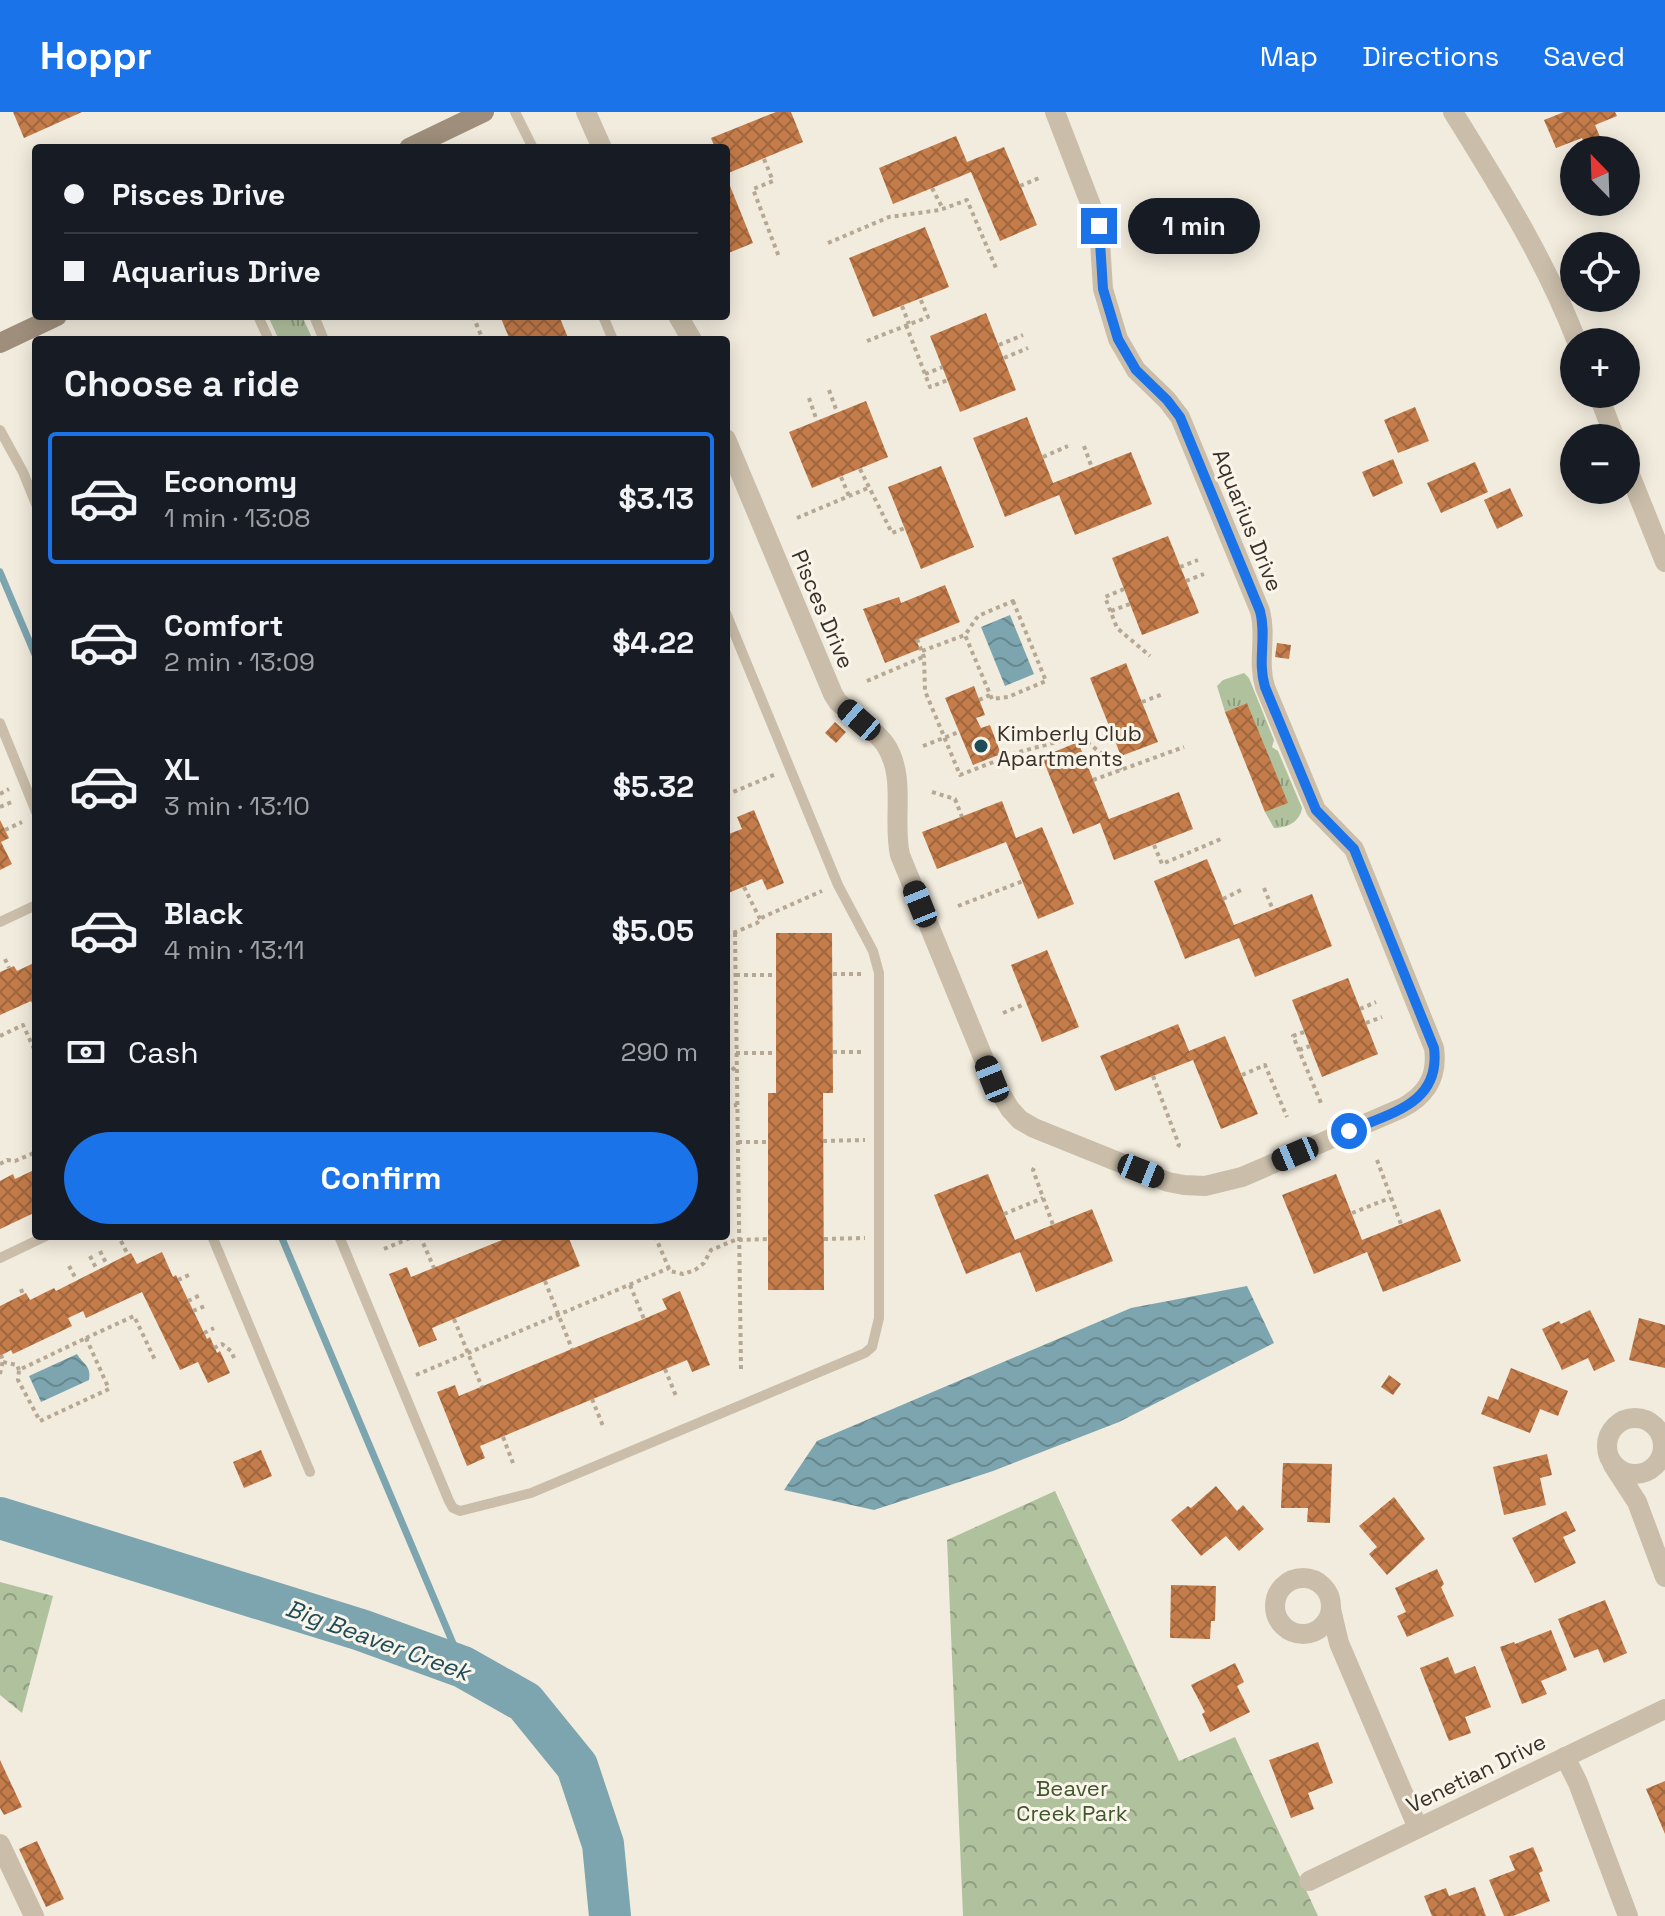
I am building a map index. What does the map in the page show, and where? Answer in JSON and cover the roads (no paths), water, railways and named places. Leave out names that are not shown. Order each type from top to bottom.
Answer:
[{"type":"main road","points":[[417,144],[484,112]]},
{"type":"main road","points":[[0,343],[49,320]]},
{"type":"street","points":[[586,112],[600,144]]},
{"type":"street","name":"Aquarius Drive","points":[[1055,112],[1099,226],[1103,289],[1118,339],[1136,370],[1180,417],[1260,611],[1263,632],[1260,669],[1265,687],[1316,810],[1354,849],[1434,1048],[1435,1071],[1431,1082]]},
{"type":"street","points":[[1453,112],[1526,230],[1556,288],[1572,328]]},
{"type":"street","name":"Pisces Drive","points":[[730,449],[833,694],[884,743],[892,759],[896,776],[900,855],[992,1079],[1000,1096],[1020,1120],[1168,1182],[1205,1186],[1242,1177],[1402,1108],[1423,1093],[1431,1082]]},
{"type":"street","points":[[1640,500],[1665,562]]},
{"type":"street","points":[[1637,1502],[1638,1488],[1658,1461],[1663,1444],[1656,1428],[1640,1419],[1621,1421],[1614,1427],[1607,1444],[1612,1462],[1637,1502],[1665,1577]]},
{"type":"street","points":[[1612,1462],[1626,1473],[1644,1472],[1652,1468]]},
{"type":"street","points":[[1339,1643],[1324,1636],[1290,1631],[1278,1618],[1276,1599],[1280,1591],[1295,1580],[1314,1581],[1327,1592],[1339,1643],[1418,1828]]},
{"type":"street","points":[[1308,1634],[1324,1626],[1331,1609]]},
{"type":"street","name":"Venetian Drive","points":[[1309,1881],[1665,1709]]},
{"type":"street","points":[[1565,1757],[1578,1783],[1628,1916]]},
{"type":"street","points":[[0,1844],[34,1916]]},
{"type":"lane","points":[[515,112],[531,144]]},
{"type":"lane","points":[[0,430],[32,494]]},
{"type":"lane","points":[[341,1240],[449,1501],[453,1508],[460,1511],[531,1493],[865,1353],[872,1347],[879,1318],[879,973],[873,951],[838,885],[730,623]]},
{"type":"lane","points":[[0,723],[32,802]]},
{"type":"lane","points":[[0,922],[32,907]]},
{"type":"lane","points":[[0,1258],[38,1240]]},
{"type":"lane","points":[[214,1240],[310,1472]]},
{"type":"water","points":[[1010,615],[1034,674],[1005,686],[981,627]]},
{"type":"water","points":[[1247,1286],[1274,1343],[1119,1422],[993,1471],[874,1510],[784,1490],[817,1441],[1131,1308]]},
{"type":"water","points":[[77,1354],[88,1368],[89,1380],[41,1402],[29,1376]]},
{"type":"waterway","points":[[0,572],[32,648]]},
{"type":"waterway","points":[[283,1240],[463,1667]]},
{"type":"waterway","name":"Big Beaver Creek","points":[[0,1518],[361,1630],[463,1667],[525,1702],[577,1766],[603,1844],[610,1916]]},
{"type":"place","name":"Kimberly Club Apartments","points":[[981,746]]},
{"type":"park label","name":"Beaver Creek Park","points":[[1072,1800]]}]
